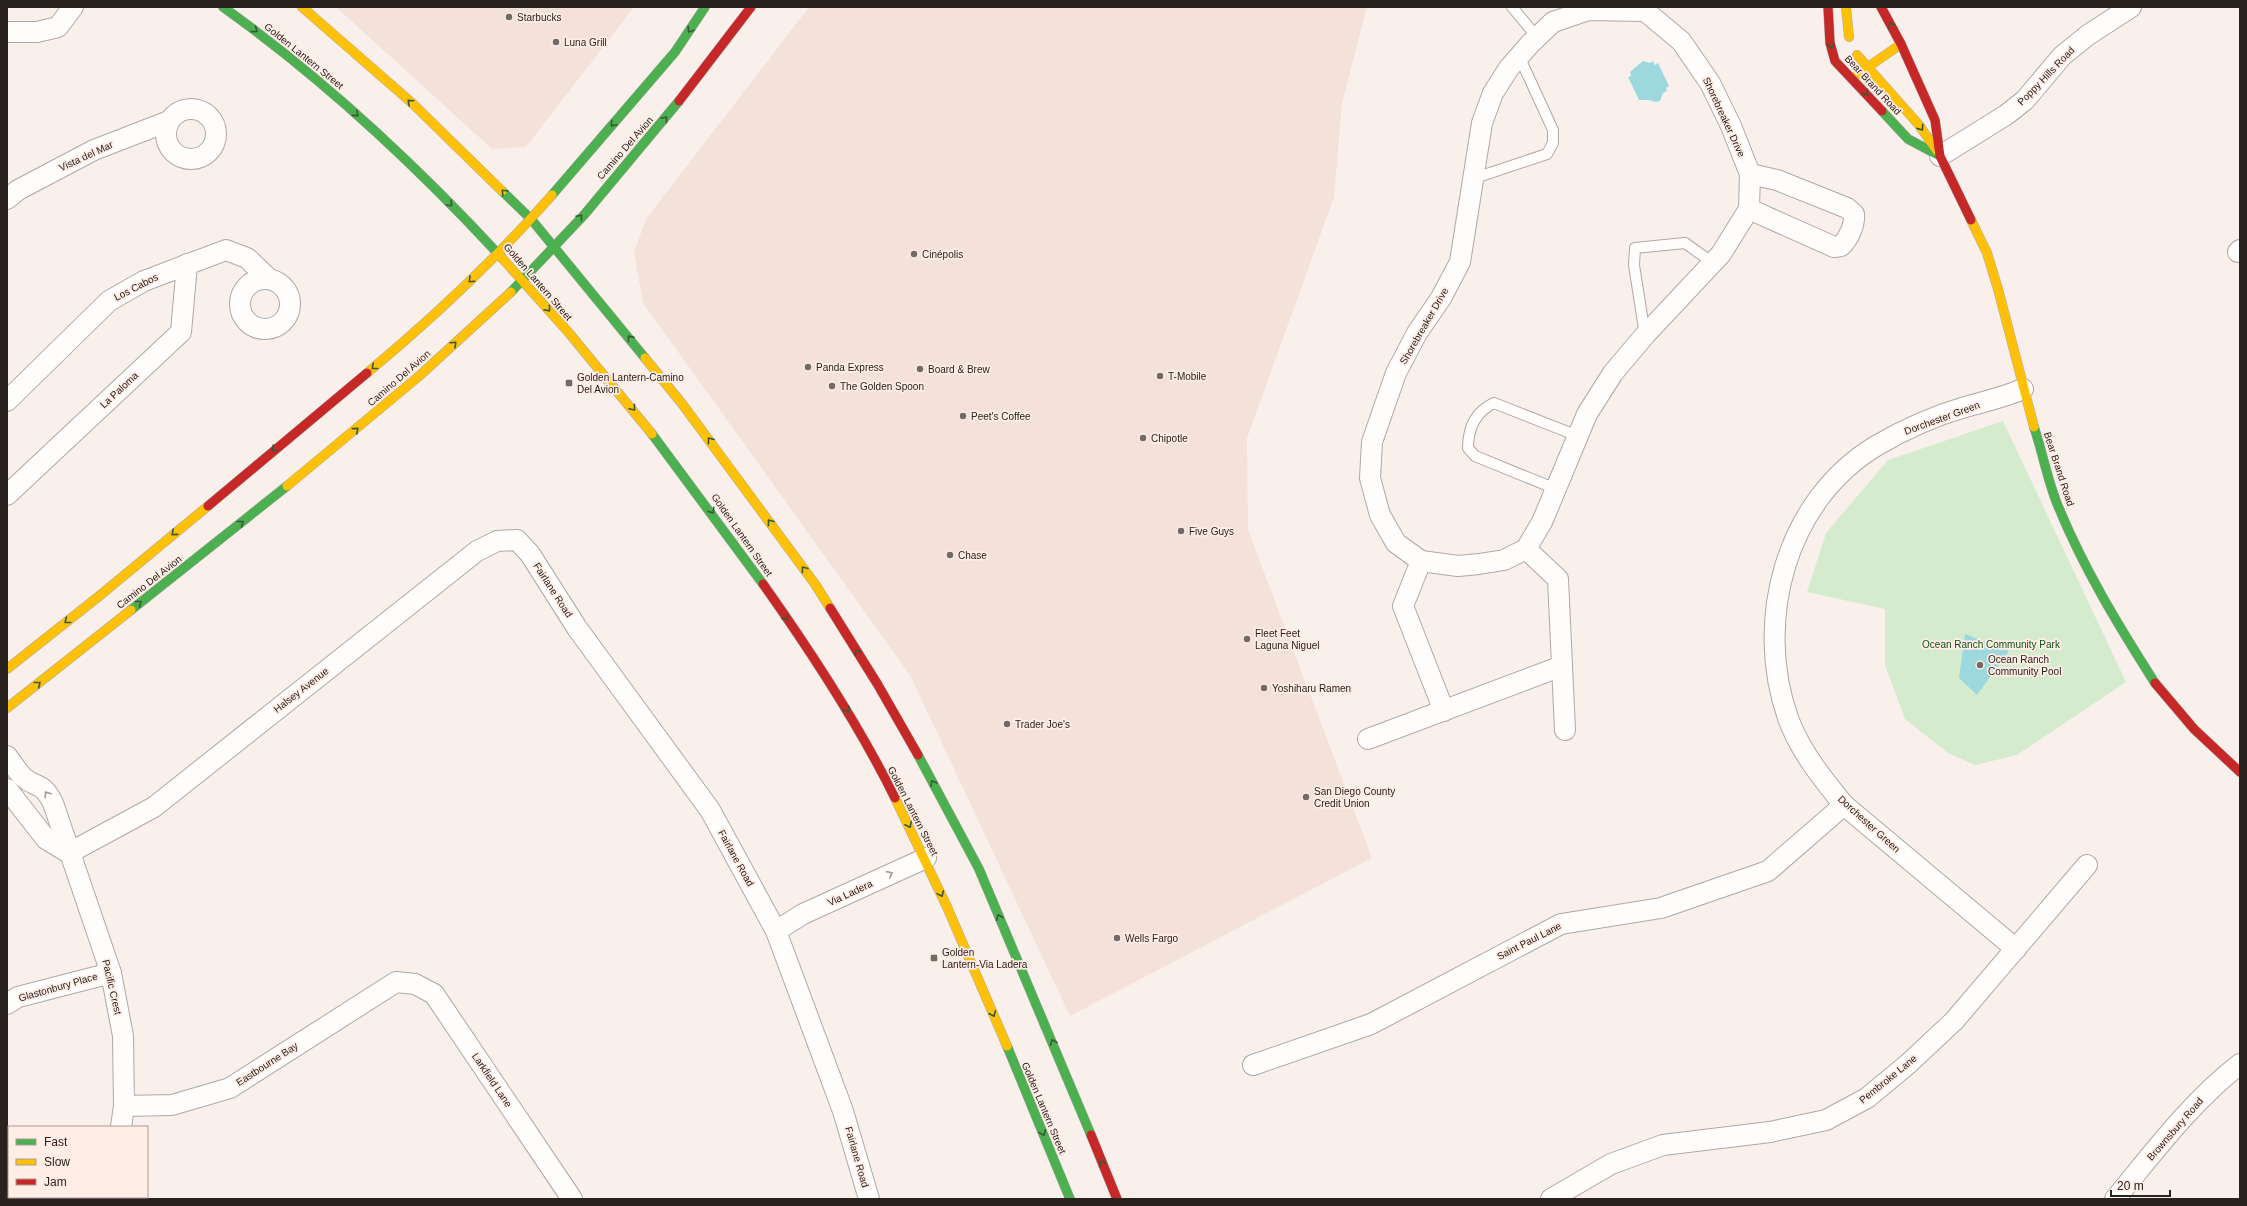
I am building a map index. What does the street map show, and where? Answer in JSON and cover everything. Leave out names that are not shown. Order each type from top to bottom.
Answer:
[{"type":"main road","name":"Golden Lantern Street","points":[[223,7],[286,54],[390,143],[499,253],[637,413],[713,512],[827,677],[862,736],[926,858],[1070,1199]]},
{"type":"main road","points":[[302,7],[412,103],[531,220],[640,350],[733,472],[815,584],[878,685],[944,802],[979,869],[1036,1002],[1116,1199]]},
{"type":"main road","name":"Camino Del Avion","points":[[7,669],[98,597],[408,339],[499,253],[531,220],[675,52],[705,7]]},
{"type":"main road","name":"Camino Del Avion","points":[[7,708],[326,455],[424,372],[523,280],[554,247],[666,118],[751,7]]},
{"type":"main road","name":"Bear Brand Road","points":[[1828,7],[1832,52],[1835,61],[1908,139],[1940,156]]},
{"type":"main road","points":[[1846,7],[1849,37]]},
{"type":"main road","name":"Bear Brand Road","points":[[1881,7],[1901,44],[1935,120],[1940,156],[1987,253],[1998,288],[2023,389],[2056,500],[2109,611],[2156,684],[2194,729],[2240,772]]},
{"type":"main road","points":[[1852,79],[1901,44]]},
{"type":"main road","points":[[1857,55],[1869,66],[1919,125],[1940,156]]},
{"type":"street","points":[[37,32],[55,7]]},
{"type":"street","points":[[7,32],[37,32],[58,27],[73,7]]},
{"type":"street","name":"Poppy Hills Road","points":[[1940,156],[2006,115],[2025,100],[2062,56],[2088,35],[2131,7]]},
{"type":"street","name":"Shorebreaker Drive","points":[[1421,562],[1396,543],[1380,515],[1370,478],[1372,442],[1396,373],[1417,334],[1441,298],[1460,262],[1482,123],[1493,93],[1519,56],[1553,22],[1588,9],[1646,9],[1681,42],[1710,83],[1750,174],[1749,209]]},
{"type":"street","name":"Vista del Mar","points":[[7,199],[18,190],[94,150],[169,121]]},
{"type":"street","points":[[1444,711],[1403,606],[1421,562],[1458,566],[1480,564],[1504,560],[1526,549],[1542,522],[1587,414],[1613,373],[1721,254],[1749,209],[1834,247],[1841,246],[1845,242],[1855,222],[1854,214],[1847,208],[1777,180],[1750,174]]},
{"type":"street","name":"Los Cabos","points":[[7,401],[109,301],[144,281],[226,250],[247,258],[268,278]]},
{"type":"street","name":"La Paloma","points":[[7,495],[181,332],[187,264]]},
{"type":"street","name":"Dorchester Green","points":[[2016,949],[1844,805],[1820,776],[1799,742],[1789,720],[1781,694],[1774,658],[1774,619],[1780,580],[1792,545],[1802,524],[1831,484],[1861,456],[1876,446],[1914,426],[1964,408],[2002,398],[2023,389]]},
{"type":"street","name":"Halsey Avenue","points":[[69,854],[154,807],[477,551],[497,541],[517,540],[530,554]]},
{"type":"street","points":[[1526,549],[1558,579],[1565,730]]},
{"type":"street","name":"Fairlane Road","points":[[530,554],[577,628],[710,810],[776,930],[843,1111],[869,1199]]},
{"type":"street","points":[[1368,739],[1562,666]]},
{"type":"street","name":"Pacific Crest","points":[[7,756],[23,777],[39,785],[47,792],[111,973],[123,1036],[124,1106],[121,1126]]},
{"type":"street","points":[[7,789],[46,839],[69,854]]},
{"type":"street","name":"Saint Paul Lane","points":[[1253,1065],[1371,1024],[1561,924],[1661,908],[1768,871],[1844,805]]},
{"type":"street","name":"Via Ladera","points":[[776,930],[803,914],[926,858]]},
{"type":"street","name":"Pembroke Lane","points":[[1551,1199],[1611,1164],[1662,1145],[1770,1132],[1826,1120],[1867,1098],[1908,1064],[1954,1021],[2087,865]]},
{"type":"street","name":"Glastonbury Place","points":[[7,1004],[18,997],[111,973]]},
{"type":"street","name":"Eastbourne Bay","points":[[124,1106],[172,1105],[230,1088],[396,982]]},
{"type":"street","name":"Larkfield Lane","points":[[396,982],[415,984],[434,994],[572,1199]]},
{"type":"street","name":"Brownsbury Road","points":[[2115,1199],[2188,1112],[2226,1075],[2240,1064]]},
{"type":"lane","points":[[1512,7],[1537,37]]},
{"type":"lane","points":[[1472,179],[1547,154],[1553,143],[1553,130],[1519,56]]},
{"type":"lane","points":[[1645,336],[1634,265],[1635,248],[1685,243],[1713,263]]},
{"type":"lane","points":[[1556,489],[1475,456],[1468,448],[1468,437],[1476,415],[1483,408],[1494,403],[1578,436]]},
{"type":"shaded area","points":[[336,7],[634,7],[526,147],[492,149]]},
{"type":"shaded area","points":[[809,7],[1367,7],[1342,103],[1334,197],[1247,438],[1248,530],[1372,858],[1070,1016],[910,675],[643,303],[634,252],[646,219]]},
{"type":"green space","name":"Ocean Ranch Community Park","points":[[2003,421],[2126,682],[2017,755],[1975,765],[1948,753],[1905,719],[1885,665],[1885,609],[1807,592],[1826,533],[1888,460]]},
{"type":"water","points":[[1643,61],[1650,63],[1653,61],[1655,65],[1658,63],[1669,86],[1666,88],[1667,91],[1663,93],[1660,101],[1639,100],[1628,77],[1631,76],[1630,72]]},
{"type":"water","name":"Ocean Ranch Community Pool","points":[[1965,634],[2009,651],[1977,695],[1959,678]]},
{"type":"traffic: fast","points":[[223,7],[298,64],[369,125],[437,190],[502,258]]},
{"type":"traffic: fast","points":[[552,195],[675,52],[705,7]]},
{"type":"traffic: fast","points":[[511,292],[584,215],[679,101]]},
{"type":"traffic: fast","points":[[1882,111],[1908,139],[1940,156]]},
{"type":"traffic: fast","points":[[502,191],[531,219],[645,358]]},
{"type":"traffic: fast","points":[[2034,427],[2056,501],[2077,549],[2101,595],[2155,683]]},
{"type":"traffic: fast","points":[[652,434],[763,584]]},
{"type":"traffic: fast","points":[[131,610],[287,486]]},
{"type":"traffic: fast","points":[[918,755],[979,869],[1091,1135]]},
{"type":"traffic: fast","points":[[1007,1046],[1070,1199]]},
{"type":"traffic: slow","points":[[302,7],[412,103],[502,191]]},
{"type":"traffic: slow","points":[[1846,7],[1849,37]]},
{"type":"traffic: slow","points":[[1858,74],[1901,44]]},
{"type":"traffic: slow","points":[[1857,55],[1919,125],[1937,151]]},
{"type":"traffic: slow","points":[[367,373],[416,331],[486,265],[552,195]]},
{"type":"traffic: slow","points":[[1971,220],[1987,253],[1998,289],[2034,427]]},
{"type":"traffic: slow","points":[[502,258],[569,333],[652,434]]},
{"type":"traffic: slow","points":[[287,486],[418,377],[511,292]]},
{"type":"traffic: slow","points":[[645,358],[683,405],[815,584],[830,608]]},
{"type":"traffic: slow","points":[[7,669],[98,597],[208,506]]},
{"type":"traffic: slow","points":[[7,708],[131,610]]},
{"type":"traffic: slow","points":[[895,798],[947,907],[1007,1046]]},
{"type":"traffic: jam","points":[[679,101],[751,7]]},
{"type":"traffic: jam","points":[[1828,7],[1830,43],[1835,61],[1882,111]]},
{"type":"traffic: jam","points":[[1881,7],[1901,44],[1935,120],[1940,156],[1971,220]]},
{"type":"traffic: jam","points":[[208,506],[367,373]]},
{"type":"traffic: jam","points":[[763,584],[834,689],[866,743],[895,798]]},
{"type":"traffic: jam","points":[[830,608],[878,685],[918,755]]},
{"type":"traffic: jam","points":[[2155,683],[2194,729],[2240,772]]},
{"type":"traffic: jam","points":[[1091,1135],[1117,1199]]},
{"type":"place","name":"Starbucks","points":[[509,17]]},
{"type":"place","name":"Luna Grill","points":[[556,42]]},
{"type":"place","name":"Cinépolis","points":[[914,254]]},
{"type":"place","name":"Panda Express","points":[[808,367]]},
{"type":"place","name":"Board & Brew","points":[[920,369]]},
{"type":"place","name":"T-Mobile","points":[[1160,376]]},
{"type":"place","name":"Golden Lantern-Camino Del Avion","points":[[569,383]]},
{"type":"place","name":"The Golden Spoon","points":[[832,386]]},
{"type":"place","name":"Peet's Coffee","points":[[963,416]]},
{"type":"place","name":"Chipotle","points":[[1143,438]]},
{"type":"place","name":"Five Guys","points":[[1181,531]]},
{"type":"place","name":"Chase","points":[[950,555]]},
{"type":"place","name":"Fleet Feet Laguna Niguel","points":[[1247,639]]},
{"type":"place","name":"Ocean Ranch Community Pool","points":[[1980,665]]},
{"type":"place","name":"Yoshiharu Ramen","points":[[1264,688]]},
{"type":"place","name":"Trader Joe's","points":[[1007,724]]},
{"type":"place","name":"San Diego County Credit Union","points":[[1306,797]]},
{"type":"place","name":"Wells Fargo","points":[[1117,938]]},
{"type":"place","name":"Golden Lantern-Via Ladera","points":[[934,958]]}]
